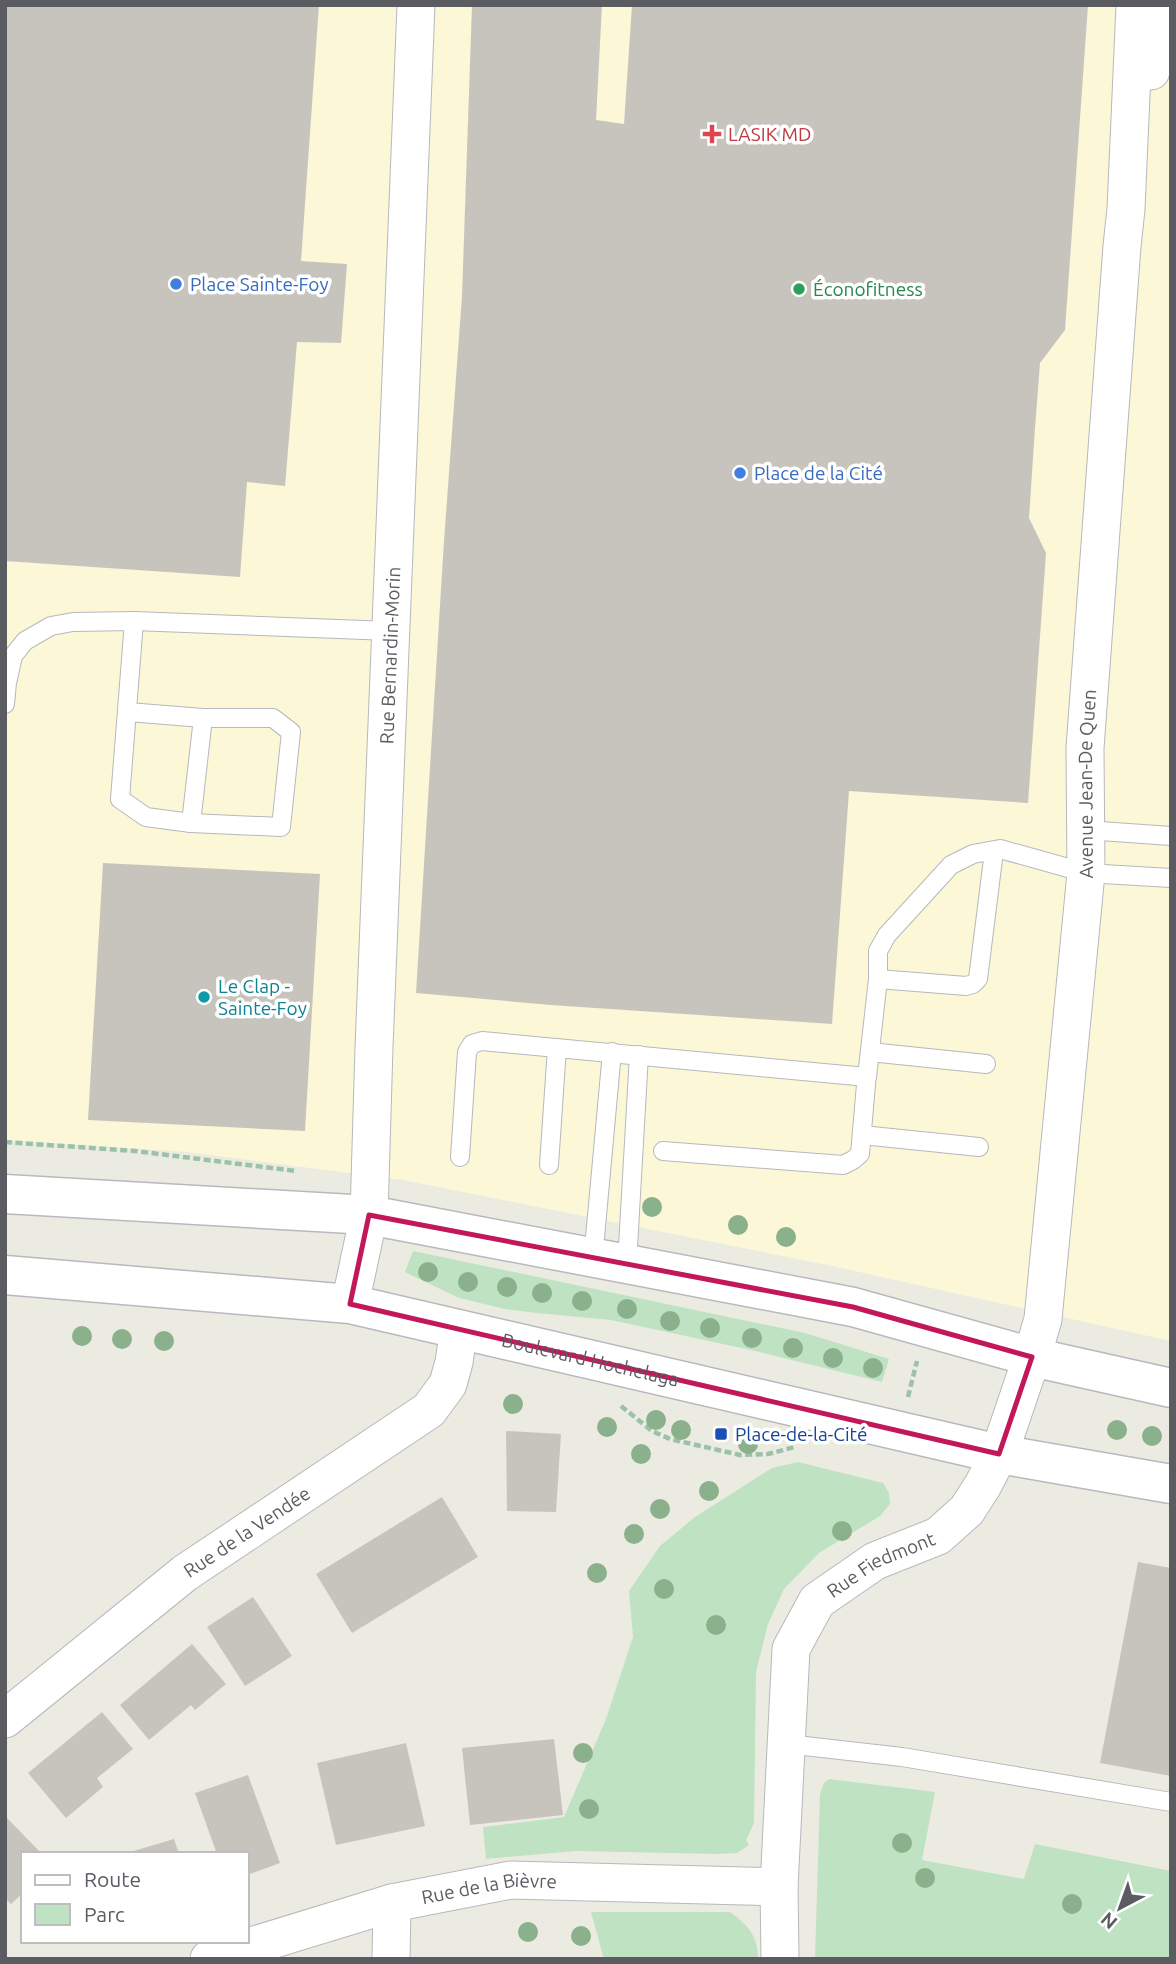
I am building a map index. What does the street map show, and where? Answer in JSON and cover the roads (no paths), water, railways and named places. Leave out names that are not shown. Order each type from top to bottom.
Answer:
[{"type":"main road","points":[[5,1194],[369,1215],[853,1307],[1032,1357],[1171,1388]]},
{"type":"main road","name":"Boulevard Hochelaga","points":[[5,1275],[350,1304],[999,1454],[1171,1484]]},
{"type":"street","name":"Rue Bernardin-Morin","points":[[350,1304],[369,1215],[416,5]]},
{"type":"street","name":"Avenue Jean-De Quen","points":[[1032,1357],[1043,1319],[1086,873],[1085,748],[1126,209],[1135,5]]},
{"type":"street","name":"Avenue Jean-De Quen","points":[[1126,209],[1163,5]]},
{"type":"street","name":"Rue de la Vendée","points":[[5,1720],[185,1573],[429,1410],[448,1384],[459,1329]]},
{"type":"street","name":"Rue Fiedmont","points":[[780,1959],[779,1886],[791,1649],[817,1601],[875,1561],[938,1536],[967,1510],[999,1454],[1032,1357]]},
{"type":"street","name":"Rue de la Bièvre","points":[[209,1959],[392,1903],[511,1881],[779,1886]]},
{"type":"street","points":[[391,1959],[392,1903]]},
{"type":"lane","points":[[5,704],[13,656],[25,641],[51,625],[134,621],[390,631]]},
{"type":"lane","points":[[128,712],[203,718],[272,718],[291,732],[281,827],[191,823],[146,817],[120,799],[134,621]]},
{"type":"lane","points":[[191,823],[203,718]]},
{"type":"lane","points":[[1086,830],[1171,836]]},
{"type":"lane","points":[[663,1151],[843,1165],[860,1154],[878,979],[878,951],[887,935],[951,865],[973,854],[1000,849],[1086,873],[1171,878]]},
{"type":"lane","points":[[878,979],[966,986],[978,979],[994,850]]},
{"type":"lane","points":[[460,1157],[467,1052],[472,1044],[482,1041],[867,1077],[867,1073]]},
{"type":"lane","points":[[550,1165],[556,1048]]},
{"type":"lane","points":[[610,1261],[612,1052]]},
{"type":"lane","points":[[870,1052],[986,1064]]},
{"type":"lane","points":[[610,1261],[639,1055]]},
{"type":"lane","points":[[862,1135],[979,1147]]},
{"type":"lane","points":[[787,1744],[902,1757],[1171,1802]]},
{"type":"place","name":"LASIK MD","points":[[712,134]]},
{"type":"place","name":"Place Sainte-Foy","points":[[176,284]]},
{"type":"place","name":"Éconofitness","points":[[799,289]]},
{"type":"place","name":"Place de la Cité","points":[[740,473]]},
{"type":"place","name":"Le Clap - Sainte-Foy","points":[[204,997]]},
{"type":"place","name":"Place-de-la-Cité","points":[[721,1434]]}]
